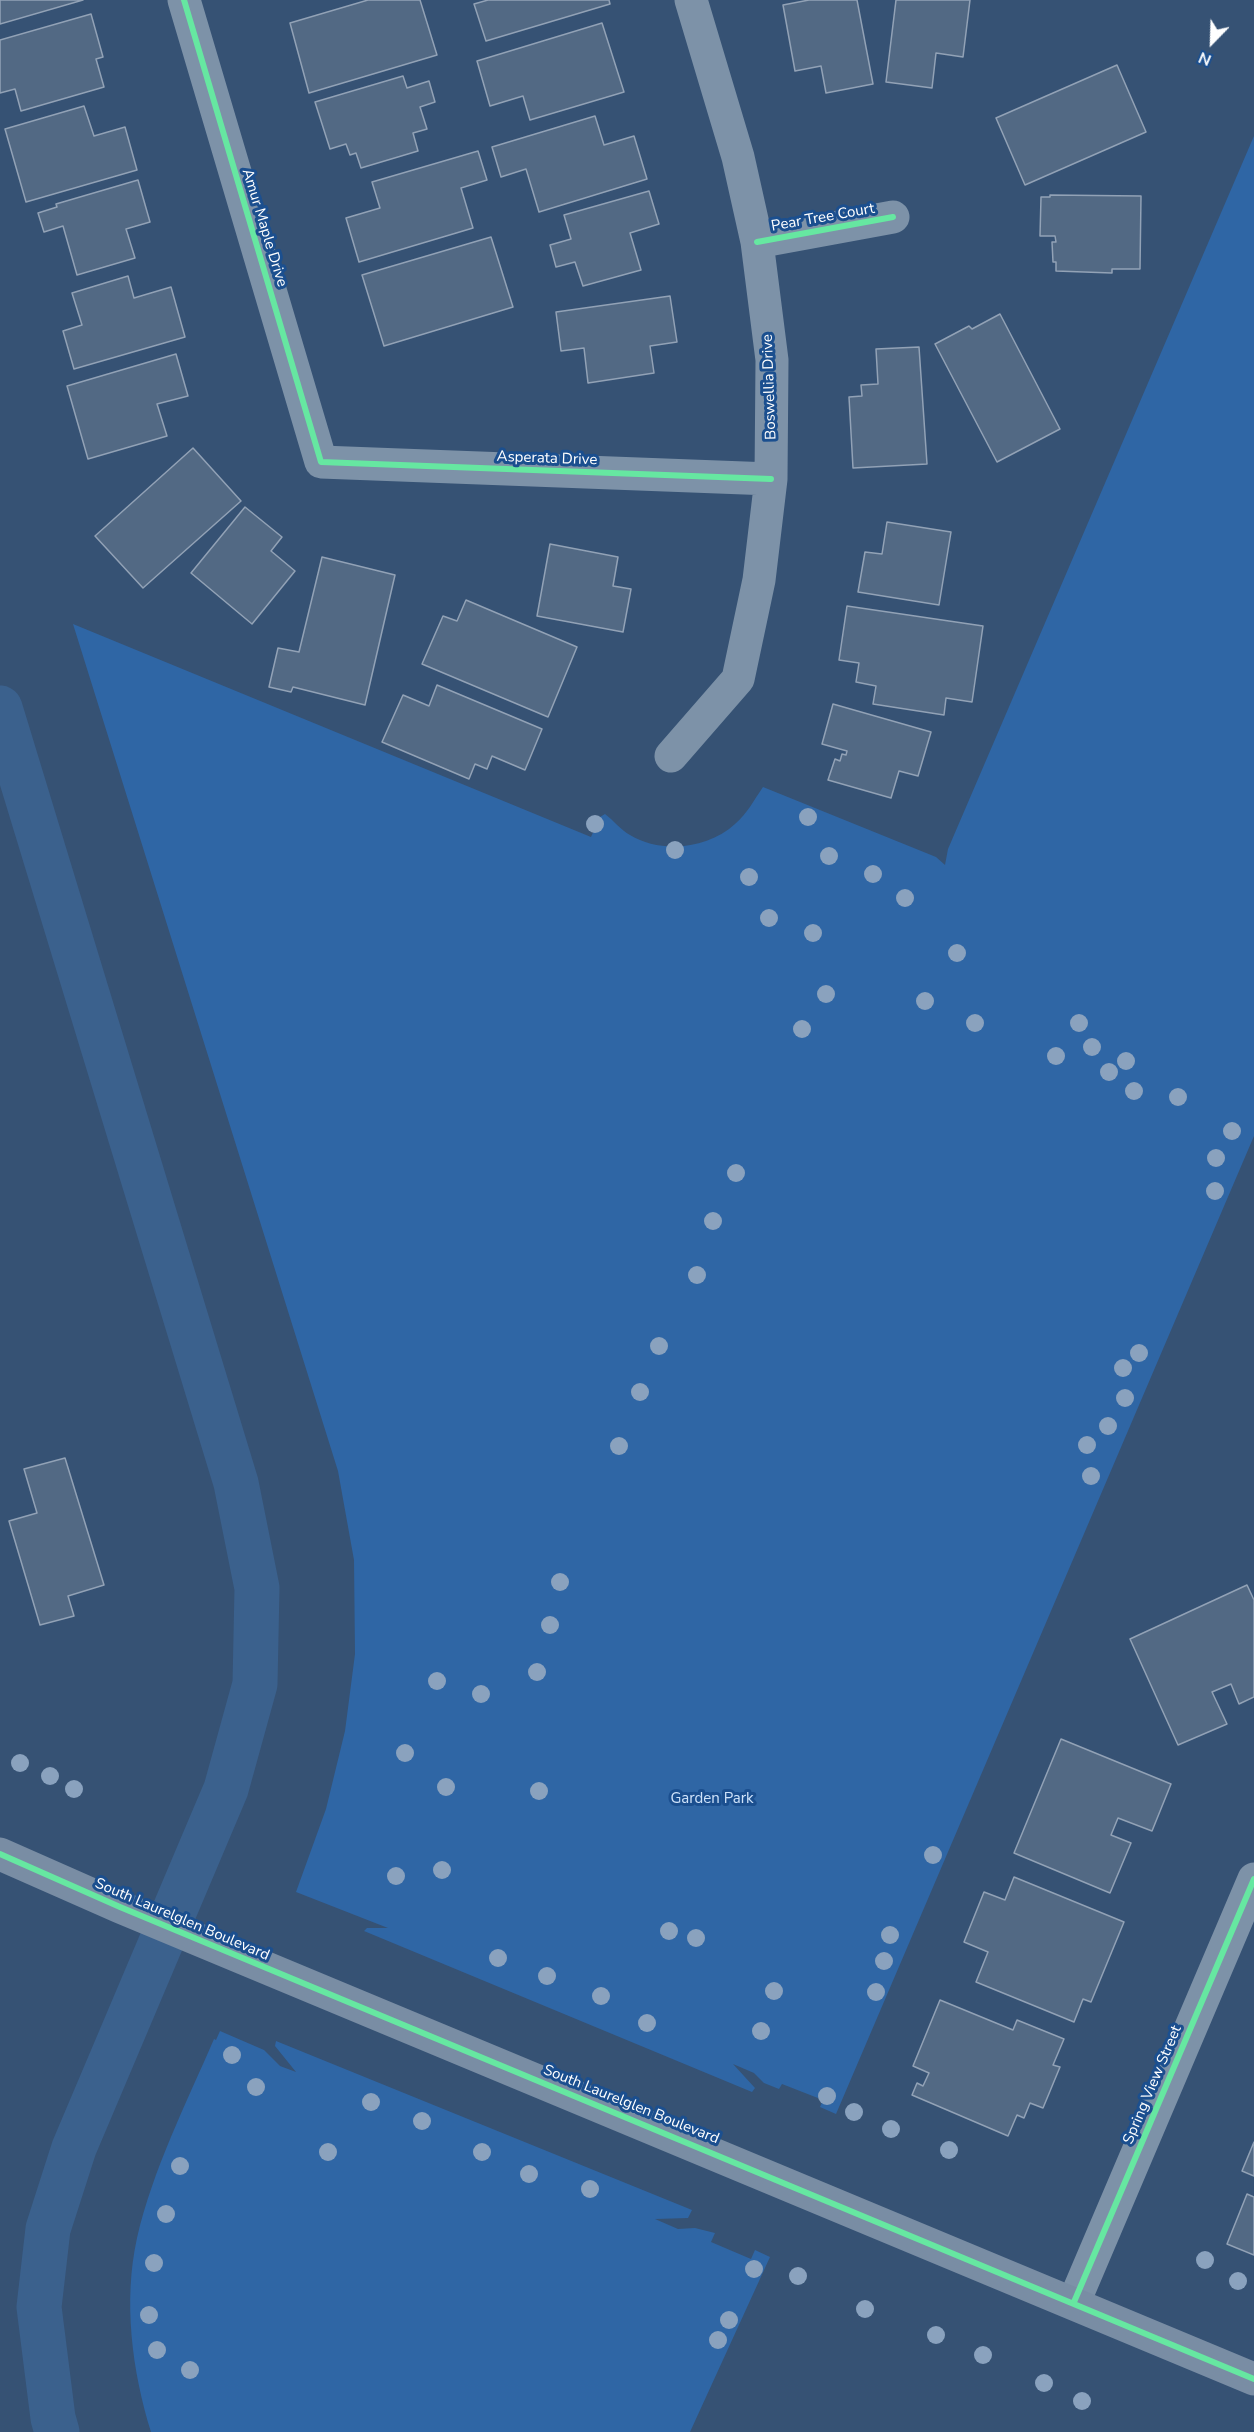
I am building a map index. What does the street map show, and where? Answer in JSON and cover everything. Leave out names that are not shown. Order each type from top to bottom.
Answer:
[{"type":"street","name":"Amur Maple Drive","points":[[184,0],[321,462]]},
{"type":"street","name":"Boswellia Drive","points":[[671,756],[738,679],[759,580],[771,479],[772,360],[757,242],[738,157],[691,0]]},
{"type":"street","name":"Pear Tree Court","points":[[757,242],[893,217]]},
{"type":"street","name":"Asperata Drive","points":[[321,462],[771,479]]},
{"type":"street","name":"South Laurelglen Boulevard","points":[[0,1854],[120,1907],[1074,2302],[1254,2379]]},
{"type":"street","name":"Spring View Street","points":[[1074,2302],[1254,1879]]},
{"type":"green space","name":"Garden Park","points":[[1254,136],[1254,1136],[836,2114],[820,2107],[823,2100],[782,2084],[779,2089],[764,2083],[754,2073],[733,2064],[755,2088],[752,2092],[364,1931],[367,1928],[388,1928],[296,1892],[326,1809],[345,1731],[355,1654],[354,1560],[338,1471],[73,624],[591,837],[600,817],[605,814],[627,833],[656,845],[684,846],[712,839],[739,820],[763,787],[936,857],[945,865],[948,849]]},
{"type":"green space","points":[[220,2031],[264,2050],[280,2066],[296,2072],[275,2046],[276,2041],[692,2210],[688,2218],[655,2219],[678,2229],[695,2228],[715,2233],[711,2242],[751,2259],[755,2250],[770,2257],[690,2432],[151,2432],[139,2385],[130,2311],[137,2238],[161,2162],[214,2039],[216,2040]]},
{"type":"building","points":[[0,0],[83,0],[0,24]]},
{"type":"building","points":[[368,0],[420,0],[437,55],[309,93],[290,23]]},
{"type":"building","points":[[488,0],[609,0],[610,4],[486,41],[474,4]]},
{"type":"building","points":[[809,0],[857,0],[873,84],[826,93],[821,66],[795,71],[783,5]]},
{"type":"building","points":[[896,0],[970,0],[963,57],[936,53],[932,88],[886,82]]},
{"type":"building","points":[[91,14],[103,57],[96,59],[104,87],[21,111],[15,89],[0,93],[0,40]]},
{"type":"building","points":[[602,23],[624,92],[530,120],[523,96],[490,106],[477,61]]},
{"type":"building","points":[[1117,65],[1146,132],[1025,185],[996,118]]},
{"type":"building","points":[[403,76],[407,88],[429,81],[435,102],[420,107],[427,129],[413,133],[418,151],[361,168],[356,153],[350,155],[346,144],[330,149],[315,102]]},
{"type":"building","points":[[84,106],[94,136],[125,127],[137,170],[26,202],[5,129]]},
{"type":"building","points":[[595,116],[604,145],[634,136],[647,179],[539,212],[526,169],[501,177],[492,147]]},
{"type":"building","points":[[478,151],[487,180],[461,188],[473,228],[359,262],[346,218],[380,208],[372,182]]},
{"type":"building","points":[[138,180],[150,222],[126,229],[135,258],[77,275],[63,226],[44,232],[38,213],[57,207],[56,204]]},
{"type":"building","points":[[649,191],[659,224],[630,233],[641,270],[583,286],[575,262],[556,267],[550,245],[571,239],[564,215]]},
{"type":"building","points":[[1050,195],[1141,196],[1140,269],[1112,269],[1112,273],[1056,271],[1052,242],[1056,242],[1055,236],[1040,236],[1041,197],[1050,197]]},
{"type":"building","points":[[491,237],[513,307],[384,346],[362,275]]},
{"type":"building","points":[[128,276],[134,298],[171,287],[185,337],[74,369],[63,331],[82,325],[72,293]]},
{"type":"building","points":[[670,296],[677,342],[650,346],[654,373],[588,383],[584,348],[561,351],[556,312]]},
{"type":"building","points":[[1000,314],[1060,429],[997,462],[935,344],[969,326],[972,329]]},
{"type":"building","points":[[919,347],[927,464],[853,468],[849,397],[862,396],[861,385],[878,384],[876,349]]},
{"type":"building","points":[[176,354],[188,396],[157,404],[167,436],[88,459],[67,386]]},
{"type":"building","points":[[193,448],[241,501],[143,588],[95,536]]},
{"type":"building","points":[[245,507],[282,537],[271,551],[295,571],[252,624],[191,573]]},
{"type":"building","points":[[887,522],[951,532],[939,605],[858,592],[865,552],[882,554]]},
{"type":"building","points":[[550,544],[618,557],[613,586],[631,589],[623,632],[537,616]]},
{"type":"building","points":[[322,557],[395,575],[365,705],[293,687],[291,692],[269,687],[278,648],[299,652]]},
{"type":"building","points":[[466,600],[577,647],[548,717],[422,664],[443,616],[457,621]]},
{"type":"building","points":[[847,606],[983,626],[972,702],[946,698],[944,715],[873,704],[876,686],[856,682],[859,663],[839,660]]},
{"type":"building","points":[[437,685],[542,729],[525,770],[492,756],[487,769],[475,764],[469,779],[382,742],[403,695],[429,706]]},
{"type":"building","points":[[833,704],[931,732],[918,776],[899,771],[891,798],[828,780],[835,759],[840,761],[842,754],[846,755],[847,751],[822,744]]},
{"type":"building","points":[[65,1458],[104,1585],[68,1596],[74,1616],[40,1625],[9,1521],[37,1513],[24,1469]]},
{"type":"building","points":[[1247,1585],[1254,1600],[1254,1697],[1239,1704],[1231,1684],[1212,1692],[1227,1724],[1178,1745],[1130,1639]]},
{"type":"building","points":[[1061,1739],[1171,1784],[1152,1831],[1118,1818],[1111,1835],[1131,1843],[1110,1893],[1014,1853]]},
{"type":"building","points":[[1014,1877],[1124,1922],[1091,2002],[1083,1999],[1074,2022],[976,1982],[988,1952],[964,1942],[984,1892],[1005,1900]]},
{"type":"building","points":[[940,2000],[1013,2030],[1017,2020],[1064,2039],[1053,2065],[1060,2067],[1043,2108],[1030,2103],[1024,2118],[1017,2115],[1008,2136],[912,2095],[917,2083],[923,2086],[929,2073],[913,2066]]},
{"type":"building","points":[[1254,2142],[1254,2176],[1242,2171]]},
{"type":"building","points":[[1247,2194],[1254,2197],[1254,2255],[1227,2244]]},
{"type":"waterway","points":[[0,708],[236,1483],[257,1588],[255,1684],[226,1789],[74,2148],[48,2229],[39,2307],[53,2418],[57,2432]]},
{"type":"cycle path","points":[[184,0],[321,462],[771,479]]},
{"type":"cycle path","points":[[757,242],[893,217]]},
{"type":"cycle path","points":[[0,1854],[120,1907],[1254,2379]]},
{"type":"cycle path","points":[[1074,2302],[1254,1879]]}]
